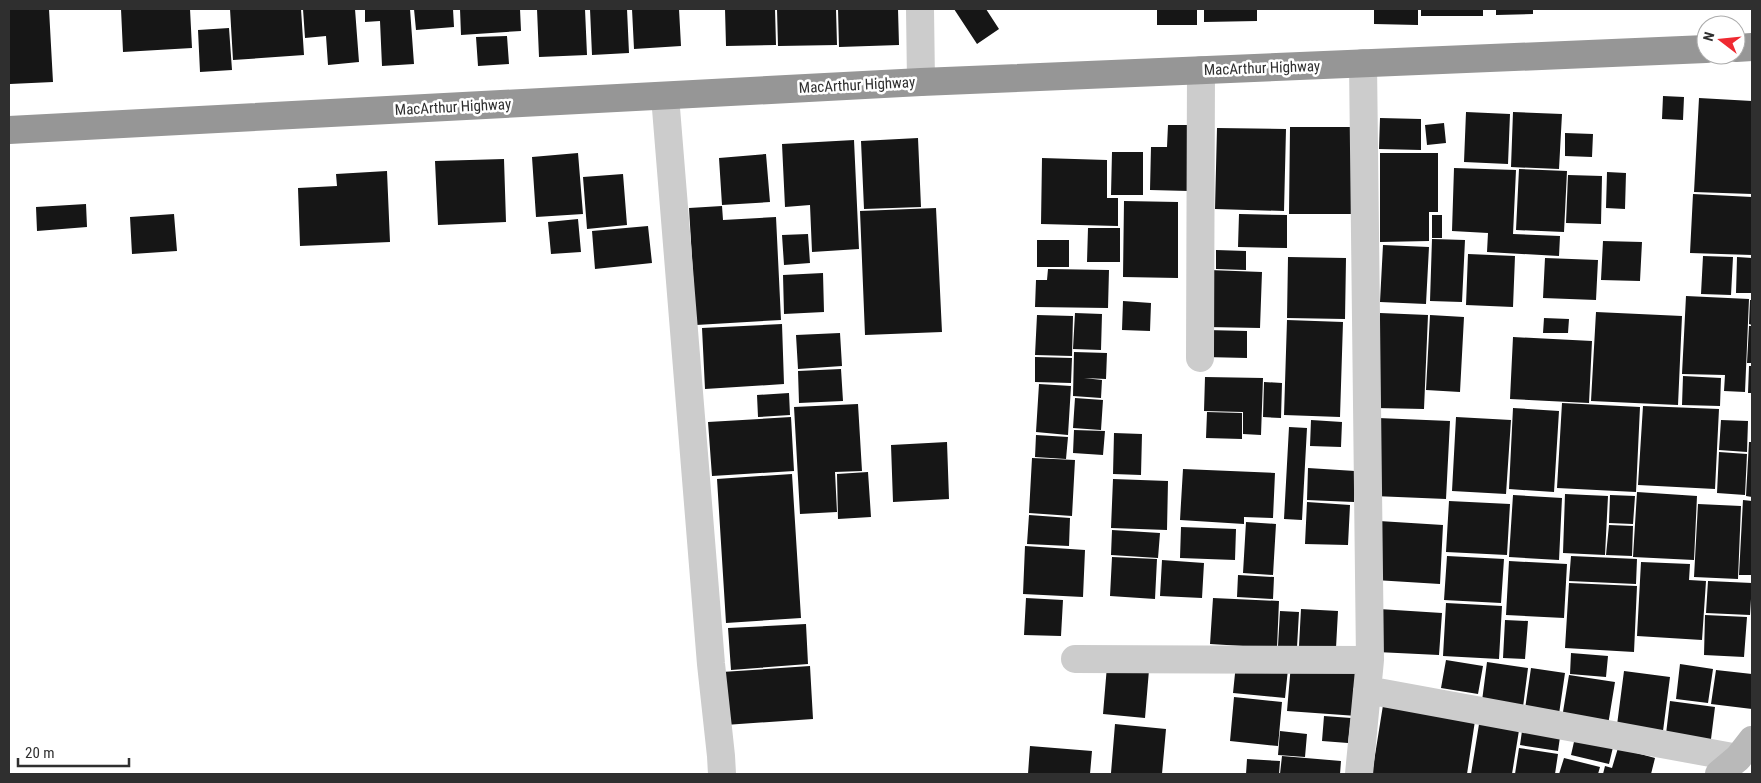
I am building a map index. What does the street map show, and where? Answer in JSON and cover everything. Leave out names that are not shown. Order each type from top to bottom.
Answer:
[{"type":"highway","name":"MacArthur Highway","points":[[9,130],[920,82],[1696,49]]},
{"type":"street","points":[[920,9],[920,82]]},
{"type":"street","points":[[1359,774],[1370,660],[1363,63]]},
{"type":"street","points":[[1200,358],[1201,70]]},
{"type":"street","points":[[665,96],[711,664],[722,774]]},
{"type":"street","points":[[1075,659],[1370,660]]},
{"type":"street","points":[[1367,690],[1737,757]]},
{"type":"building","points":[[9,9],[49,9],[53,82],[10,84]]},
{"type":"building","points":[[121,9],[190,9],[192,48],[123,52]]},
{"type":"building","points":[[230,9],[301,9],[304,55],[233,60]]},
{"type":"building","points":[[303,9],[355,9],[359,62],[328,65],[326,36],[305,38]]},
{"type":"building","points":[[365,9],[410,9],[414,64],[382,66],[380,21],[365,22]]},
{"type":"building","points":[[414,9],[453,9],[454,27],[416,30]]},
{"type":"building","points":[[460,9],[520,9],[521,31],[461,35]]},
{"type":"building","points":[[537,9],[585,9],[587,55],[539,57]]},
{"type":"building","points":[[590,9],[627,9],[629,53],[592,55]]},
{"type":"building","points":[[632,9],[679,9],[681,46],[634,49]]},
{"type":"building","points":[[725,9],[775,9],[776,45],[726,46]]},
{"type":"building","points":[[777,9],[836,9],[837,45],[778,46]]},
{"type":"building","points":[[838,9],[898,9],[899,45],[839,47]]},
{"type":"building","points":[[954,9],[986,9],[999,29],[977,44]]},
{"type":"building","points":[[1157,9],[1197,9],[1197,25],[1157,25]]},
{"type":"building","points":[[1204,9],[1257,9],[1257,21],[1204,22]]},
{"type":"building","points":[[1374,9],[1418,9],[1418,25],[1374,24]]},
{"type":"building","points":[[1421,9],[1483,9],[1483,16],[1421,16]]},
{"type":"building","points":[[1496,9],[1533,9],[1533,14],[1496,15]]},
{"type":"building","points":[[229,28],[232,70],[200,72],[198,30]]},
{"type":"building","points":[[507,36],[509,64],[478,66],[476,37]]},
{"type":"building","points":[[1663,96],[1684,97],[1683,120],[1662,119]]},
{"type":"building","points":[[1699,98],[1752,101],[1752,194],[1694,192]]},
{"type":"building","points":[[1466,112],[1510,114],[1508,164],[1464,162]]},
{"type":"building","points":[[1513,112],[1562,114],[1559,169],[1511,167]]},
{"type":"building","points":[[1380,118],[1421,119],[1421,150],[1379,149]]},
{"type":"building","points":[[1444,123],[1446,143],[1427,145],[1425,125]]},
{"type":"building","points":[[1168,125],[1190,125],[1189,191],[1150,190],[1151,147],[1167,147]]},
{"type":"building","points":[[1290,127],[1362,127],[1361,214],[1289,214]]},
{"type":"building","points":[[1217,128],[1286,129],[1284,211],[1215,209]]},
{"type":"building","points":[[1565,133],[1593,134],[1592,157],[1565,156]]},
{"type":"building","points":[[918,138],[921,207],[864,209],[861,141]]},
{"type":"building","points":[[854,140],[859,249],[812,252],[810,205],[785,207],[782,144]]},
{"type":"building","points":[[1112,152],[1143,152],[1143,195],[1111,195]]},
{"type":"building","points":[[578,153],[583,214],[536,217],[532,157]]},
{"type":"building","points":[[1380,153],[1438,153],[1438,212],[1429,212],[1429,241],[1380,242]]},
{"type":"building","points":[[766,154],[770,202],[722,205],[719,158]]},
{"type":"building","points":[[1042,158],[1107,160],[1107,198],[1118,198],[1118,226],[1041,224]]},
{"type":"building","points":[[504,159],[506,222],[438,225],[435,161]]},
{"type":"building","points":[[1454,168],[1516,170],[1513,234],[1560,236],[1559,256],[1487,252],[1488,233],[1452,231]]},
{"type":"building","points":[[1519,169],[1567,171],[1564,232],[1516,230]]},
{"type":"building","points":[[387,171],[390,242],[300,246],[298,188],[337,186],[336,174]]},
{"type":"building","points":[[1607,172],[1626,173],[1625,209],[1606,208]]},
{"type":"building","points":[[623,174],[627,225],[587,229],[583,177]]},
{"type":"building","points":[[1568,175],[1602,176],[1601,224],[1566,223]]},
{"type":"building","points":[[1693,194],[1752,197],[1752,255],[1690,253]]},
{"type":"building","points":[[1124,201],[1178,202],[1178,278],[1123,277]]},
{"type":"building","points":[[86,204],[87,227],[37,231],[36,207]]},
{"type":"building","points":[[722,206],[723,220],[776,217],[781,320],[696,325],[689,208]]},
{"type":"building","points":[[936,208],[942,332],[865,335],[860,211]]},
{"type":"building","points":[[174,214],[177,251],[132,254],[130,217]]},
{"type":"building","points":[[1239,214],[1287,215],[1287,248],[1238,247]]},
{"type":"building","points":[[1432,215],[1442,215],[1442,238],[1432,238]]},
{"type":"building","points":[[578,219],[581,252],[551,254],[548,222]]},
{"type":"building","points":[[648,226],[652,263],[595,269],[592,231]]},
{"type":"building","points":[[1088,228],[1120,228],[1120,262],[1087,262]]},
{"type":"building","points":[[808,234],[810,263],[784,265],[782,235]]},
{"type":"building","points":[[1432,239],[1465,240],[1462,302],[1430,301]]},
{"type":"building","points":[[1037,240],[1069,240],[1069,267],[1037,267]]},
{"type":"building","points":[[1603,241],[1642,242],[1640,281],[1601,280]]},
{"type":"building","points":[[1383,245],[1429,247],[1426,304],[1380,302]]},
{"type":"building","points":[[1216,250],[1246,251],[1246,270],[1216,269]]},
{"type":"building","points":[[1468,254],[1515,256],[1513,307],[1466,305]]},
{"type":"building","points":[[1703,256],[1733,257],[1731,295],[1701,294]]},
{"type":"building","points":[[1288,257],[1346,258],[1345,319],[1287,318]]},
{"type":"building","points":[[1737,257],[1752,258],[1752,293],[1736,293]]},
{"type":"building","points":[[1545,258],[1598,260],[1596,300],[1543,298]]},
{"type":"building","points":[[1048,269],[1109,270],[1108,308],[1035,307],[1036,280],[1047,280]]},
{"type":"building","points":[[1209,270],[1262,272],[1260,328],[1207,327]]},
{"type":"building","points":[[823,273],[824,312],[784,314],[783,275]]},
{"type":"building","points":[[1686,296],[1749,299],[1745,392],[1724,391],[1725,375],[1682,374]]},
{"type":"building","points":[[1750,300],[1752,300],[1752,325],[1749,324]]},
{"type":"building","points":[[1123,301],[1151,303],[1150,331],[1122,330]]},
{"type":"building","points":[[1596,312],[1682,316],[1678,405],[1591,401]]},
{"type":"building","points":[[1075,313],[1102,314],[1101,350],[1073,349]]},
{"type":"building","points":[[1380,313],[1428,315],[1424,409],[1376,408]]},
{"type":"building","points":[[1037,315],[1073,316],[1072,356],[1035,355]]},
{"type":"building","points":[[1430,315],[1464,317],[1460,392],[1426,390]]},
{"type":"building","points":[[1544,318],[1569,319],[1568,333],[1543,333]]},
{"type":"building","points":[[1287,320],[1343,322],[1340,417],[1284,415]]},
{"type":"building","points":[[782,324],[784,384],[705,389],[702,328]]},
{"type":"building","points":[[1749,326],[1752,326],[1752,363],[1747,363]]},
{"type":"building","points":[[1206,330],[1247,331],[1247,358],[1205,357]]},
{"type":"building","points":[[840,333],[842,366],[798,369],[796,335]]},
{"type":"building","points":[[1513,337],[1592,341],[1589,403],[1510,399]]},
{"type":"building","points":[[1074,352],[1107,353],[1106,379],[1084,378],[1102,380],[1101,398],[1073,396]]},
{"type":"building","points":[[1035,357],[1072,358],[1071,383],[1035,382]]},
{"type":"building","points":[[1749,366],[1752,366],[1752,393],[1748,393]]},
{"type":"building","points":[[841,369],[843,401],[799,403],[798,371]]},
{"type":"building","points":[[1683,376],[1721,378],[1720,406],[1682,405]]},
{"type":"building","points":[[1205,377],[1263,378],[1261,435],[1243,434],[1243,412],[1204,411]]},
{"type":"building","points":[[1264,382],[1282,383],[1281,418],[1263,417]]},
{"type":"building","points":[[1039,384],[1071,386],[1068,435],[1036,432]]},
{"type":"building","points":[[789,393],[790,415],[758,417],[757,395]]},
{"type":"building","points":[[1075,398],[1103,400],[1101,430],[1073,428]]},
{"type":"building","points":[[1562,403],[1640,407],[1636,492],[1557,488]]},
{"type":"building","points":[[858,404],[862,471],[835,472],[837,512],[800,514],[794,407]]},
{"type":"building","points":[[1643,406],[1719,409],[1715,489],[1638,485]]},
{"type":"building","points":[[1513,408],[1559,411],[1554,492],[1509,489]]},
{"type":"building","points":[[1207,412],[1242,413],[1242,439],[1206,438]]},
{"type":"building","points":[[791,417],[794,471],[712,476],[708,422]]},
{"type":"building","points":[[1456,417],[1511,420],[1506,494],[1452,491]]},
{"type":"building","points":[[1378,418],[1450,421],[1446,499],[1374,496]]},
{"type":"building","points":[[1311,420],[1342,422],[1341,447],[1310,446]]},
{"type":"building","points":[[1721,420],[1748,421],[1747,452],[1719,450]]},
{"type":"building","points":[[1289,427],[1307,428],[1302,520],[1284,519]]},
{"type":"building","points":[[1074,430],[1105,431],[1103,455],[1073,453]]},
{"type":"building","points":[[1114,433],[1142,434],[1141,475],[1113,474]]},
{"type":"building","points":[[1036,435],[1068,437],[1066,459],[1035,457]]},
{"type":"building","points":[[947,442],[949,499],[893,502],[891,445]]},
{"type":"building","points":[[1749,442],[1752,442],[1752,497],[1746,496]]},
{"type":"building","points":[[1719,452],[1747,454],[1745,495],[1717,493]]},
{"type":"building","points":[[1032,458],[1075,460],[1072,516],[1029,513]]},
{"type":"building","points":[[1308,468],[1355,471],[1354,502],[1307,500]]},
{"type":"building","points":[[1183,469],[1275,473],[1273,518],[1244,517],[1244,524],[1180,520]]},
{"type":"building","points":[[868,472],[871,517],[838,519],[837,474]]},
{"type":"building","points":[[792,474],[801,618],[726,623],[717,479]]},
{"type":"building","points":[[1113,479],[1168,481],[1167,530],[1111,528]]},
{"type":"building","points":[[1637,492],[1697,496],[1694,560],[1633,557]]},
{"type":"building","points":[[1565,494],[1608,496],[1605,555],[1563,553]]},
{"type":"building","points":[[1513,495],[1562,498],[1559,560],[1509,557]]},
{"type":"building","points":[[1610,495],[1635,496],[1633,524],[1609,523]]},
{"type":"building","points":[[1743,500],[1752,501],[1752,575],[1739,575]]},
{"type":"building","points":[[1449,501],[1510,504],[1507,555],[1446,552]]},
{"type":"building","points":[[1307,502],[1350,505],[1348,545],[1305,544]]},
{"type":"building","points":[[1698,504],[1741,506],[1738,579],[1694,577]]},
{"type":"building","points":[[1029,515],[1070,518],[1069,546],[1027,544]]},
{"type":"building","points":[[1379,521],[1443,525],[1440,584],[1375,580]]},
{"type":"building","points":[[1246,522],[1276,524],[1273,575],[1243,573]]},
{"type":"building","points":[[1609,525],[1633,526],[1632,556],[1606,555]]},
{"type":"building","points":[[1181,527],[1236,529],[1235,560],[1180,558]]},
{"type":"building","points":[[1112,530],[1160,533],[1158,558],[1111,555]]},
{"type":"building","points":[[1025,546],[1085,550],[1083,597],[1023,594]]},
{"type":"building","points":[[1447,556],[1504,559],[1501,603],[1444,600]]},
{"type":"building","points":[[1571,556],[1637,559],[1636,584],[1569,581]]},
{"type":"building","points":[[1112,557],[1157,559],[1155,599],[1110,596]]},
{"type":"building","points":[[1162,560],[1204,563],[1202,598],[1160,596]]},
{"type":"building","points":[[1509,561],[1567,564],[1564,618],[1506,615]]},
{"type":"building","points":[[1641,562],[1690,564],[1689,580],[1706,581],[1702,640],[1637,636]]},
{"type":"building","points":[[1238,575],[1274,577],[1273,599],[1237,597]]},
{"type":"building","points":[[1708,581],[1752,583],[1750,615],[1706,613]]},
{"type":"building","points":[[1569,583],[1637,586],[1634,652],[1565,648]]},
{"type":"building","points":[[1026,598],[1063,600],[1061,636],[1024,635]]},
{"type":"building","points":[[1213,598],[1279,601],[1277,648],[1210,644]]},
{"type":"building","points":[[1446,603],[1502,606],[1499,659],[1443,656]]},
{"type":"building","points":[[1301,609],[1338,611],[1336,648],[1299,646]]},
{"type":"building","points":[[1379,609],[1442,613],[1439,655],[1377,652]]},
{"type":"building","points":[[1280,611],[1299,612],[1297,647],[1278,646]]},
{"type":"building","points":[[1705,615],[1747,617],[1744,657],[1704,655]]},
{"type":"building","points":[[1505,620],[1528,621],[1525,659],[1503,658]]},
{"type":"building","points":[[806,624],[808,664],[731,670],[728,628]]},
{"type":"building","points":[[1571,653],[1608,656],[1606,677],[1570,674]]},
{"type":"building","points":[[1446,660],[1483,666],[1478,694],[1441,688]]},
{"type":"building","points":[[1487,662],[1528,668],[1523,707],[1482,701]]},
{"type":"building","points":[[1236,664],[1288,669],[1285,698],[1233,693]]},
{"type":"building","points":[[1291,664],[1361,670],[1357,716],[1287,711]]},
{"type":"building","points":[[1680,664],[1713,669],[1708,703],[1676,699]]},
{"type":"building","points":[[810,666],[813,719],[725,725],[722,672]]},
{"type":"building","points":[[1107,666],[1149,670],[1145,718],[1103,714]]},
{"type":"building","points":[[1531,668],[1565,673],[1559,714],[1525,709]]},
{"type":"building","points":[[1716,670],[1752,674],[1752,709],[1711,704]]},
{"type":"building","points":[[1624,671],[1670,677],[1663,731],[1617,725]]},
{"type":"building","points":[[1569,675],[1615,682],[1608,725],[1562,718]]},
{"type":"building","points":[[1234,697],[1282,702],[1278,746],[1230,741]]},
{"type":"building","points":[[1384,699],[1476,714],[1467,774],[1372,774]]},
{"type":"building","points":[[1670,701],[1715,707],[1710,747],[1665,742]]},
{"type":"building","points":[[1324,716],[1351,718],[1348,743],[1322,741]]},
{"type":"building","points":[[1480,718],[1520,724],[1512,774],[1471,774]]},
{"type":"building","points":[[1115,724],[1166,729],[1162,774],[1111,773]]},
{"type":"building","points":[[1523,724],[1561,730],[1558,751],[1520,745]]},
{"type":"building","points":[[1280,731],[1307,734],[1305,757],[1278,755]]},
{"type":"building","points":[[1576,733],[1614,743],[1609,764],[1571,755]]},
{"type":"building","points":[[1030,746],[1092,751],[1090,774],[1028,774]]},
{"type":"building","points":[[1519,748],[1558,754],[1555,774],[1515,774]]},
{"type":"building","points":[[1618,748],[1655,758],[1651,774],[1603,774],[1605,766],[1612,768]]},
{"type":"building","points":[[1282,756],[1341,761],[1340,774],[1280,774]]},
{"type":"building","points":[[1564,758],[1600,767],[1598,774],[1559,774]]},
{"type":"building","points":[[1247,759],[1280,761],[1279,774],[1246,774]]}]
